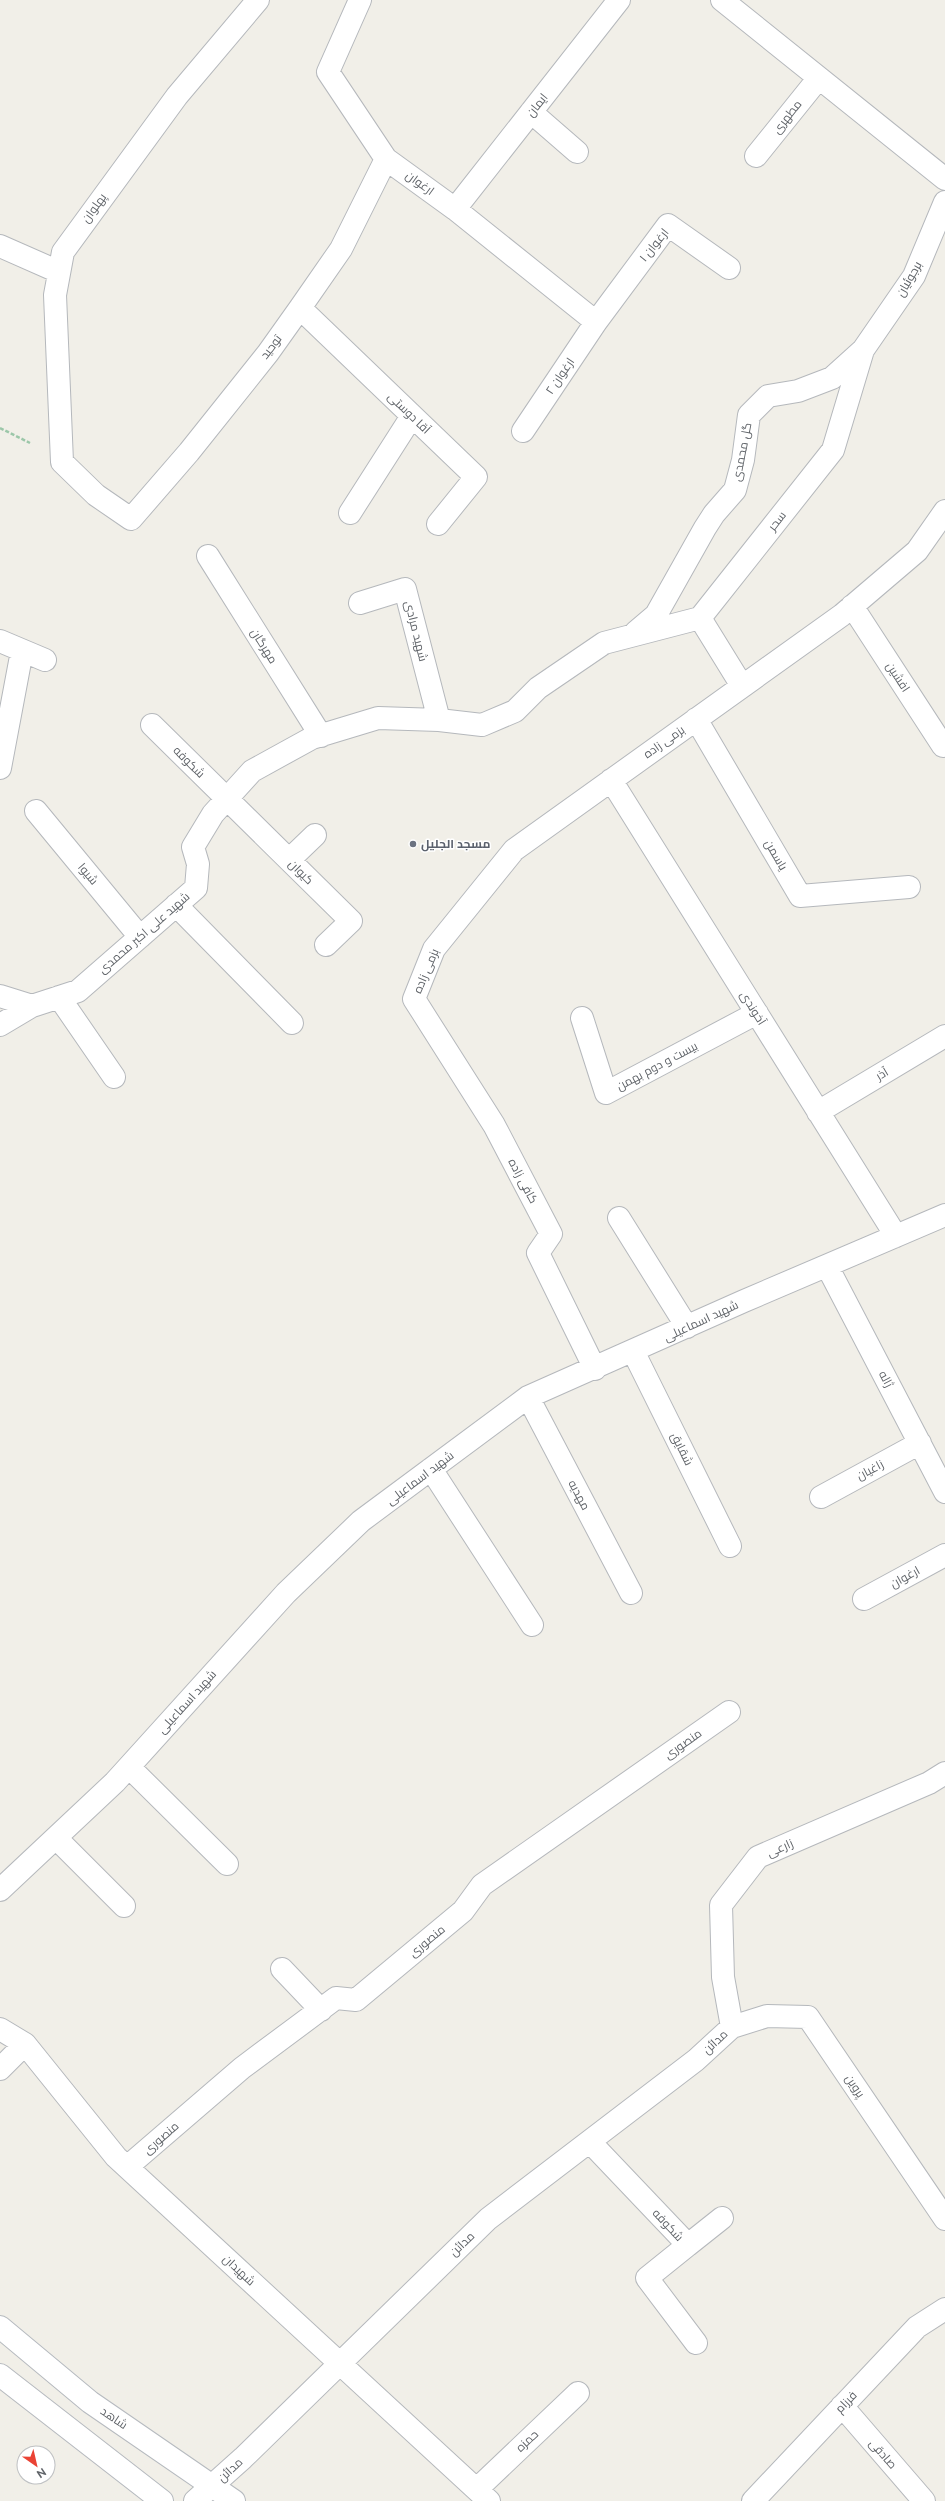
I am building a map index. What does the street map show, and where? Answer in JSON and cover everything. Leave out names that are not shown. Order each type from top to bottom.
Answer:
[{"type":"street","name":"پهلوان","points":[[131,519],[96,495],[62,462],[55,294],[63,252],[177,96],[258,0]]},
{"type":"street","name":"ارغوان","points":[[360,0],[328,72],[386,159],[455,209],[596,322]]},
{"type":"street","name":"ایمان","points":[[455,209],[619,0]]},
{"type":"street","points":[[722,0],[945,179]]},
{"type":"street","name":"مطهری","points":[[756,156],[818,78]]},
{"type":"street","points":[[531,112],[578,152]]},
{"type":"street","name":"توحید","points":[[131,519],[189,452],[268,353],[300,308],[341,249],[386,159]]},
{"type":"street","name":"برجوئیان","points":[[863,350],[914,276],[945,202]]},
{"type":"street","name":"ارغوان ۱","points":[[596,322],[668,225],[729,268]]},
{"type":"street","points":[[0,246],[59,272]]},
{"type":"street","name":"آقا دوستی","points":[[300,308],[476,477],[438,524]]},
{"type":"street","name":"ارغوان ۲","points":[[523,431],[596,322]]},
{"type":"street","name":"سحر","points":[[700,618],[833,450],[863,350]]},
{"type":"street","name":"گل محمدی","points":[[631,636],[656,615],[709,521],[735,490],[743,460],[749,415],[768,396],[798,391],[832,378],[863,350]]},
{"type":"street","points":[[350,513],[412,416]]},
{"type":"street","name":"بزمی زاده","points":[[414,999],[434,949],[514,850],[852,606],[918,551],[945,510]]},
{"type":"street","name":"مهرگان","points":[[208,556],[321,736]]},
{"type":"street","name":"شهید مرادی","points":[[360,603],[405,589],[439,720]]},
{"type":"street","name":"افشین","points":[[852,606],[943,746],[945,745]]},
{"type":"street","points":[[631,636],[700,618],[742,686]]},
{"type":"street","name":"شهید علی اکبر محمدی","points":[[0,1025],[32,1006],[78,991],[196,888],[198,864],[193,847],[213,814],[252,771],[312,738],[378,718],[439,720],[482,724],[515,711],[538,688],[604,644],[631,636]]},
{"type":"street","points":[[0,641],[45,660]]},
{"type":"street","points":[[0,768],[22,650]]},
{"type":"street","name":"یاسمن","points":[[696,719],[800,896],[909,887]]},
{"type":"street","name":"شکوفه","points":[[152,725],[227,798]]},
{"type":"street","name":"آخوندی","points":[[611,780],[896,1236]]},
{"type":"street","name":"کیوان","points":[[227,798],[351,921],[326,945]]},
{"type":"street","name":"شیوا","points":[[36,811],[140,937]]},
{"type":"street","points":[[289,860],[314,835]]},
{"type":"street","points":[[176,905],[292,1023]]},
{"type":"street","points":[[0,996],[32,1006]]},
{"type":"street","points":[[58,997],[114,1078]]},
{"type":"street","name":"کافی زاده","points":[[414,999],[494,1125],[551,1234],[538,1253],[594,1369]]},
{"type":"street","name":"بیست و دوم بهمن","points":[[582,1018],[606,1093],[756,1013]]},
{"type":"street","name":"آذر","points":[[818,1112],[945,1036]]},
{"type":"street","name":"شهید اسماعیلی","points":[[0,1890],[56,1838],[128,1767],[286,1593],[361,1521],[528,1397],[945,1215]]},
{"type":"street","points":[[619,1218],[687,1327]]},
{"type":"street","name":"ژاله","points":[[827,1266],[920,1444],[943,1482]]},
{"type":"street","name":"شقایق","points":[[634,1351],[730,1546]]},
{"type":"street","name":"مهدیه","points":[[528,1397],[631,1593]]},
{"type":"street","name":"زاغیان","points":[[821,1497],[920,1444]]},
{"type":"street","points":[[431,1469],[532,1625]]},
{"type":"street","name":"ارغوان","points":[[864,1599],[945,1555]]},
{"type":"street","name":"منصوری","points":[[127,2167],[242,2068],[336,1998],[356,2000],[463,1911],[482,1885],[730,1712]]},
{"type":"street","points":[[128,1767],[227,1864]]},
{"type":"street","name":"زارعی","points":[[732,2027],[723,1977],[721,1905],[758,1857],[929,1783],[945,1773]]},
{"type":"street","points":[[56,1838],[124,1906]]},
{"type":"street","points":[[282,1969],[321,2010]]},
{"type":"street","name":"پروین","points":[[732,2027],[767,2016],[808,2016],[945,2219]]},
{"type":"street","name":"مدائن","points":[[195,2501],[213,2486],[340,2364],[488,2219],[696,2060],[732,2027]]},
{"type":"street","name":"شهیدان","points":[[0,2029],[25,2044],[116,2157],[483,2495]]},
{"type":"street","points":[[0,2069],[25,2044]]},
{"type":"street","name":"شکوفه","points":[[590,2142],[688,2245],[647,2278],[696,2343]]},
{"type":"street","points":[[688,2245],[722,2218]]},
{"type":"street","name":"فرزام","points":[[753,2501],[917,2327],[945,2309]]},
{"type":"street","name":"شاهد","points":[[0,2327],[90,2402],[234,2501]]},
{"type":"street","points":[[0,2375],[162,2501]]},
{"type":"street","name":"حمزه","points":[[483,2495],[578,2393]]},
{"type":"street","name":"صادقی","points":[[842,2406],[924,2501]]},
{"type":"place","name":"مسجد الجلیل","points":[[413,844]]}]
